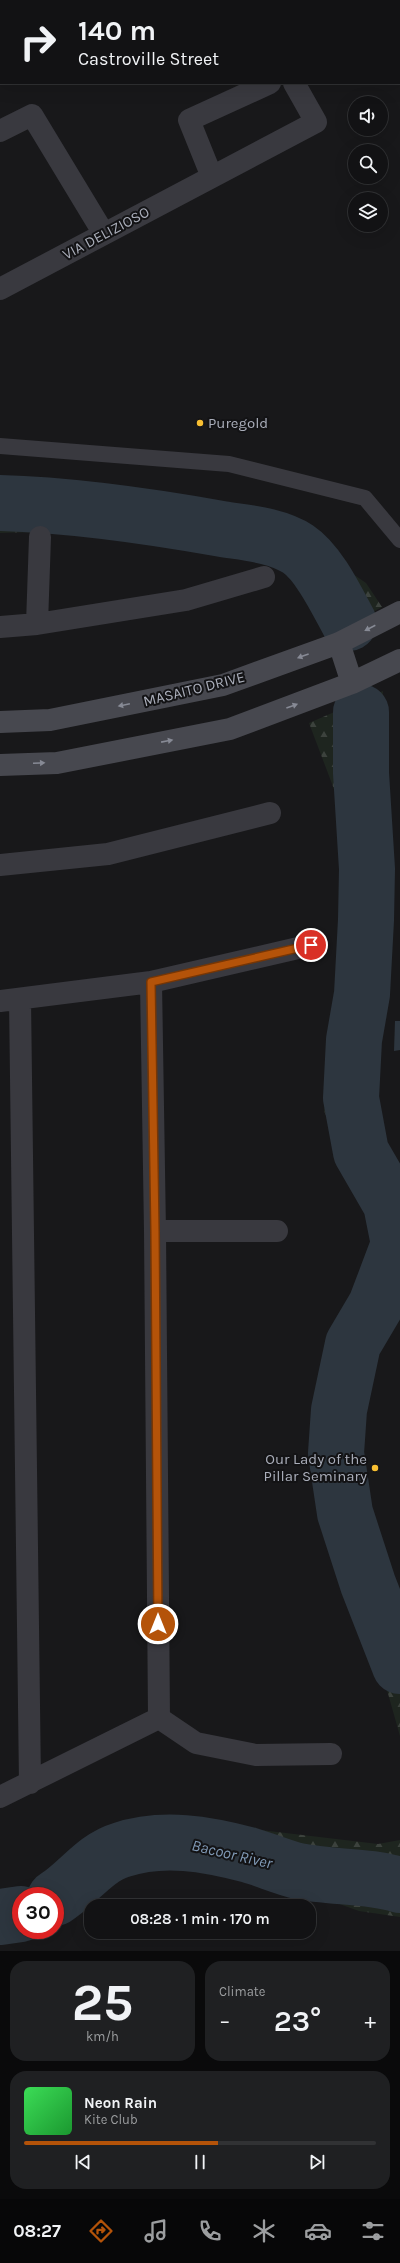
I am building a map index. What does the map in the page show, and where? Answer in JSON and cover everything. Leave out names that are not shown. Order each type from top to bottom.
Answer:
[{"type":"street","points":[[212,177],[189,120],[268,84]]},
{"type":"street","name":"VIA DELIZIOSO","points":[[0,289],[316,122],[295,84]]},
{"type":"street","points":[[0,131],[32,115],[104,234]]},
{"type":"street","points":[[37,624],[40,537]]},
{"type":"street","points":[[0,627],[37,624],[186,600],[264,577]]},
{"type":"street","name":"MASAITO DRIVE","points":[[0,722],[50,720],[223,685],[339,643],[400,612]]},
{"type":"street","points":[[339,643],[352,683]]},
{"type":"street","points":[[0,765],[57,763],[230,729],[352,683],[400,660]]},
{"type":"street","points":[[0,865],[108,854],[270,813]]},
{"type":"street","points":[[30,1783],[10,1000],[151,982],[311,945]]},
{"type":"street","points":[[151,982],[155,1231],[158,1718]]},
{"type":"street","points":[[155,1231],[277,1230]]},
{"type":"street","points":[[0,1797],[158,1718]]},
{"type":"street","points":[[158,1718],[196,1743],[256,1755],[331,1754]]},
{"type":"lane","points":[[0,446],[229,464],[365,498],[400,539]]},
{"type":"green space","points":[[0,477],[181,500],[276,521],[366,583],[382,607],[333,633],[292,576],[270,555],[135,539],[68,533],[0,533]]},
{"type":"green space","points":[[383,691],[373,1120],[400,1196],[400,1294],[389,1324],[353,1367],[346,1425],[355,1511],[400,1619],[400,1736],[385,1683],[351,1588],[326,1490],[320,1407],[344,1325],[386,1234],[358,1182],[324,1111],[352,950],[352,872],[348,826],[309,723]]},
{"type":"green space","points":[[164,1825],[218,1825],[378,1844],[400,1840],[400,1917],[359,1911],[253,1873],[188,1860],[115,1870],[95,1899],[84,1899],[84,1907],[64,1915],[64,1887],[32,1887],[44,1882],[118,1833]]},
{"type":"green space","points":[[12,1894],[12,1934],[0,1935],[0,1896]]},
{"type":"shaded area","points":[[395,1021],[400,1021],[400,1050],[394,1051]]},
{"type":"waterway","points":[[0,503],[56,506],[139,516],[251,533],[289,544],[306,555],[313,563],[327,583],[349,623]]},
{"type":"waterway","points":[[361,712],[361,773],[367,869],[366,920],[362,994],[354,1040],[351,1098],[361,1152],[391,1204],[399,1244],[376,1305],[353,1344],[339,1410],[336,1453],[345,1513],[368,1584],[400,1666]]},
{"type":"waterway","name":"Bacoor River","points":[[64,1891],[94,1865],[111,1854],[121,1850],[153,1843],[185,1843],[201,1845],[249,1855],[298,1871],[363,1878],[400,1885]]},
{"type":"waterway","name":"Bacoor River","points":[[0,1917],[12,1915]]},
{"type":"place","name":"Puregold","points":[[200,423]]},
{"type":"place","name":"Our Lady of the Pillar Seminary","points":[[375,1468]]},
{"type":"route","points":[[158,1624],[155,1231],[151,982],[311,945]]}]
